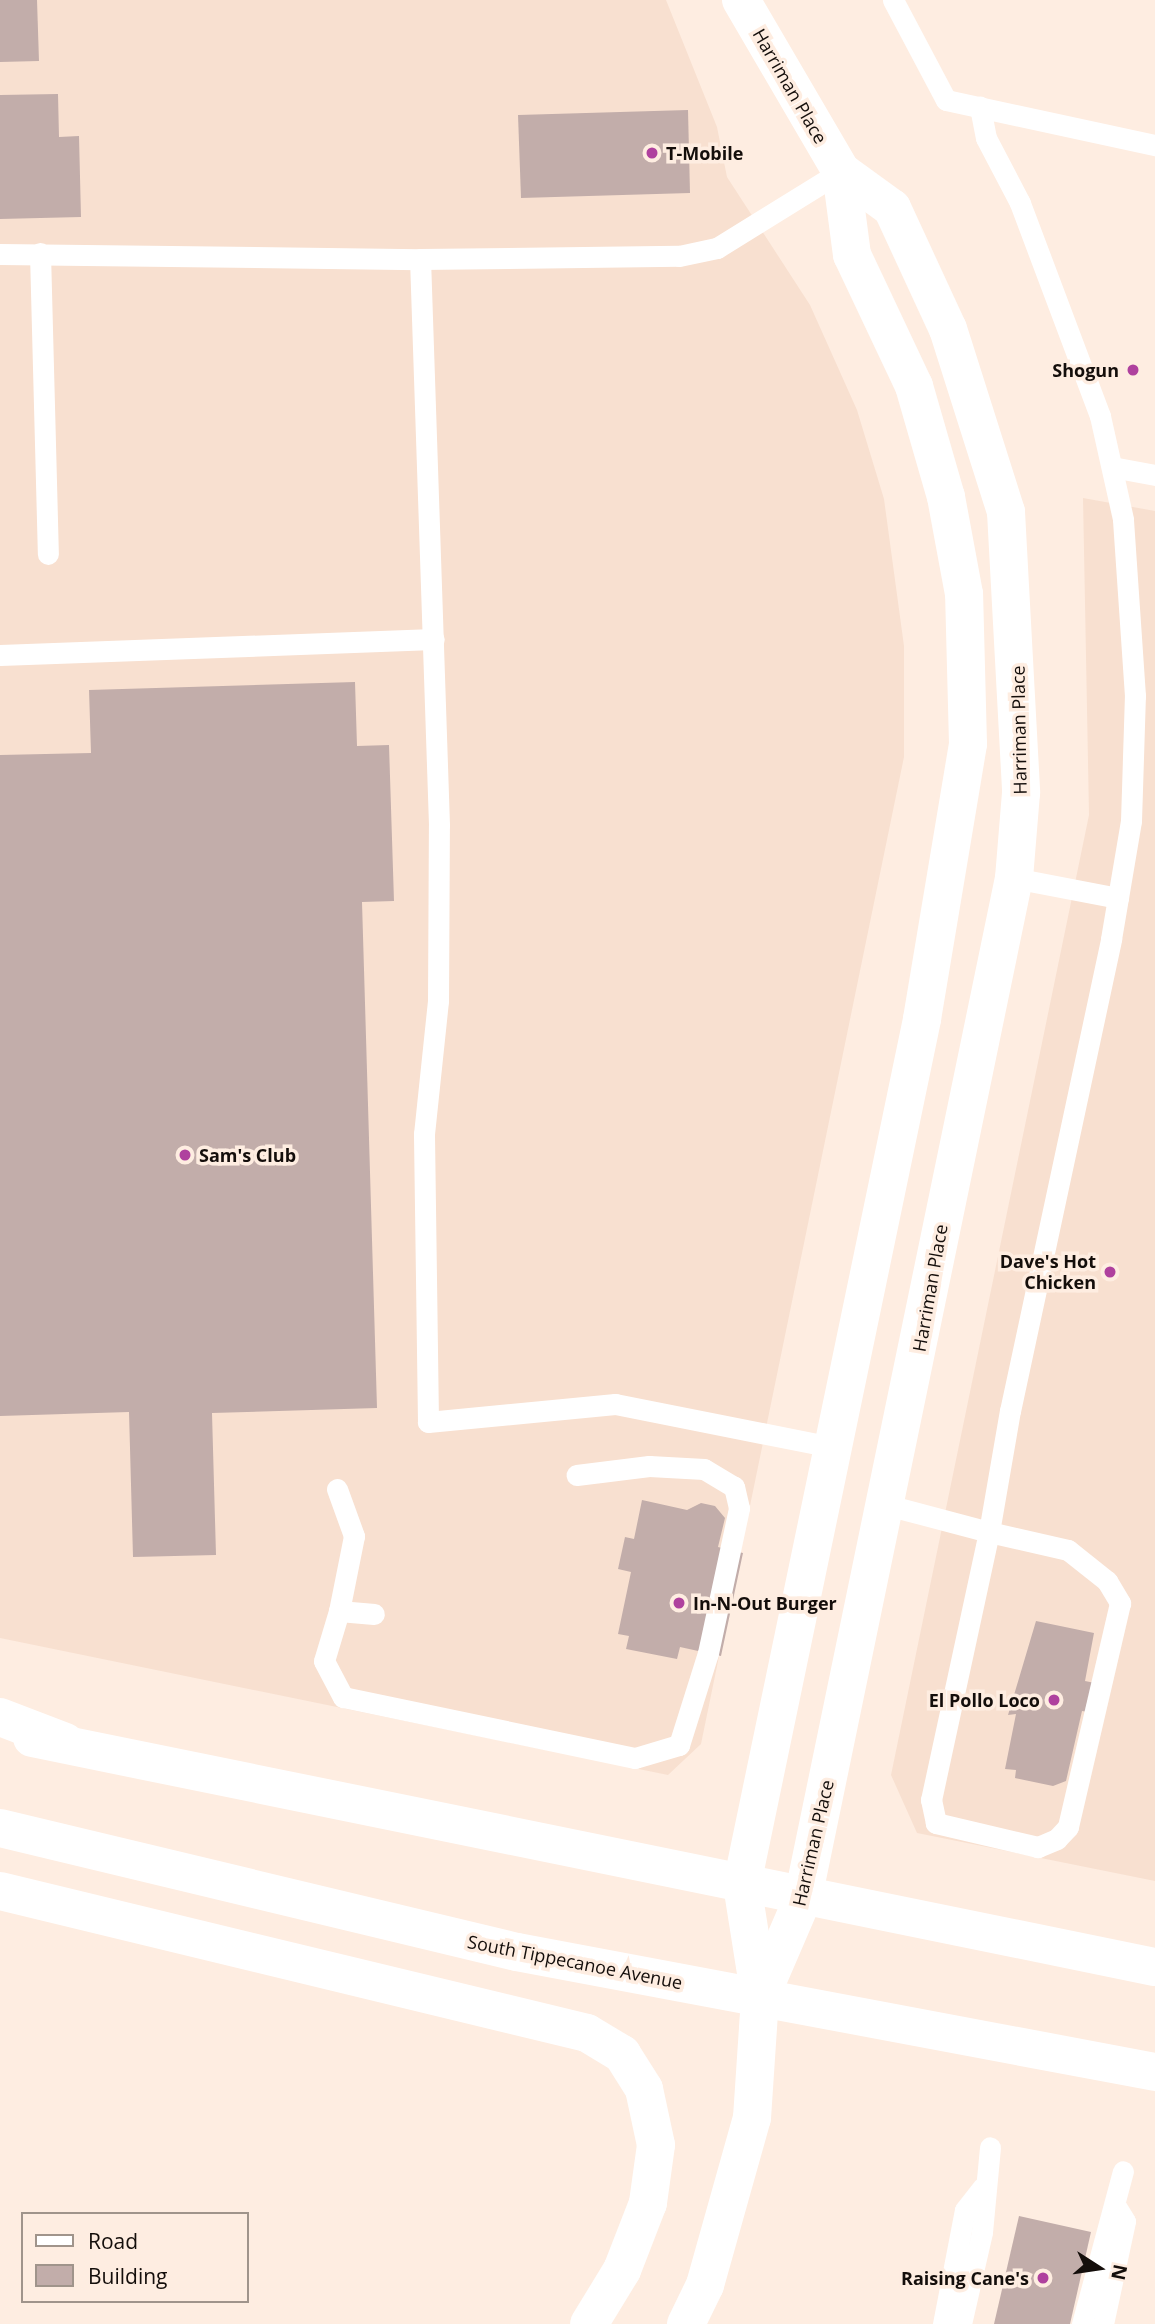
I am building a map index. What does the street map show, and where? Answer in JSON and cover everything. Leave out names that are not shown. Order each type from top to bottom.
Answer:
[{"type":"main road","name":"Harriman Place","points":[[741,0],[841,171],[852,255],[914,386],[946,498],[970,670],[959,829],[742,1884],[760,1997]]},
{"type":"main road","name":"Harriman Place","points":[[760,1997],[803,1898],[887,1505],[1014,878],[1020,705],[1006,512],[948,330],[892,208],[841,171]]},
{"type":"main road","points":[[0,1717],[65,1742]]},
{"type":"main road","points":[[0,1734],[65,1742],[803,1898],[1155,1967]]},
{"type":"main road","name":"South Tippecanoe Avenue","points":[[0,1828],[517,1952],[1155,2072]]},
{"type":"main road","points":[[0,1891],[587,2033],[622,2053],[644,2089],[656,2145],[648,2203],[622,2270],[589,2324]]},
{"type":"main road","points":[[686,2324],[705,2285],[749,2131],[760,1997]]},
{"type":"lane","points":[[893,0],[946,100],[1155,145]]},
{"type":"lane","points":[[887,1505],[989,1532],[1068,1550],[1107,1581],[1120,1602],[1068,1827],[1038,1847],[936,1823],[931,1800],[989,1532],[1118,898],[1131,821],[1135,696],[1123,519],[1100,416],[1020,203],[986,138],[980,107]]},
{"type":"lane","points":[[0,254],[420,259],[704,250],[841,171]]},
{"type":"lane","points":[[40,253],[48,554]]},
{"type":"lane","points":[[420,259],[439,840],[438,1001],[424,1134],[428,1422],[615,1404],[832,1447]]},
{"type":"lane","points":[[1112,467],[1155,475]]},
{"type":"lane","points":[[0,654],[434,639]]},
{"type":"lane","points":[[1014,878],[1118,898]]},
{"type":"lane","points":[[337,1489],[355,1536],[339,1611],[324,1661],[343,1697],[635,1758],[679,1745],[694,1711],[737,1519],[734,1487],[704,1469],[649,1466],[577,1475]]},
{"type":"lane","points":[[339,1611],[374,1614]]},
{"type":"lane","points":[[961,2324],[982,2232],[984,2187],[990,2147]]},
{"type":"lane","points":[[1082,2324],[1103,2229],[1115,2205],[1123,2171]]},
{"type":"lane","points":[[943,2324],[965,2210],[984,2187]]},
{"type":"lane","points":[[1103,2324],[1125,2221],[1115,2205]]},
{"type":"shaded area","points":[[0,0],[666,0],[717,127],[727,177],[810,305],[857,410],[884,499],[904,646],[904,757],[701,1744],[668,1775],[0,1638]]},
{"type":"shaded area","points":[[1083,498],[1155,511],[1155,1881],[917,1833],[891,1775],[1089,815]]},
{"type":"building","points":[[0,0],[37,0],[39,61],[0,62]]},
{"type":"building","points":[[58,94],[59,137],[79,136],[81,217],[0,219],[0,95]]},
{"type":"building","points":[[688,110],[690,193],[521,198],[518,115]]},
{"type":"building","name":"Sam's Club","points":[[355,682],[357,746],[389,745],[394,901],[362,902],[377,1408],[212,1413],[216,1555],[133,1557],[129,1412],[0,1416],[0,755],[91,753],[89,690]]},
{"type":"building","name":"In-N-Out Burger","points":[[642,1500],[687,1510],[701,1503],[715,1506],[725,1518],[718,1547],[743,1553],[721,1656],[680,1647],[677,1659],[626,1649],[629,1636],[618,1634],[631,1572],[618,1569],[625,1537],[634,1539]]},
{"type":"building","name":"El Pollo Loco","points":[[1036,1621],[1094,1633],[1085,1681],[1100,1684],[1094,1713],[1082,1711],[1066,1781],[1053,1786],[1015,1778],[1016,1770],[1005,1769],[1016,1714],[1008,1715]]},
{"type":"building","name":"Raising Cane's","points":[[1019,2216],[1091,2232],[1070,2324],[994,2324]]},
{"type":"place","name":"T-Mobile","points":[[652,153]]},
{"type":"place","name":"Shogun","points":[[1133,370]]},
{"type":"place","name":"Sam's Club","points":[[185,1155]]},
{"type":"place","name":"Dave's Hot Chicken","points":[[1110,1272]]},
{"type":"place","name":"In-N-Out Burger","points":[[679,1603]]},
{"type":"place","name":"El Pollo Loco","points":[[1054,1700]]},
{"type":"place","name":"Raising Cane's","points":[[1043,2278]]}]
